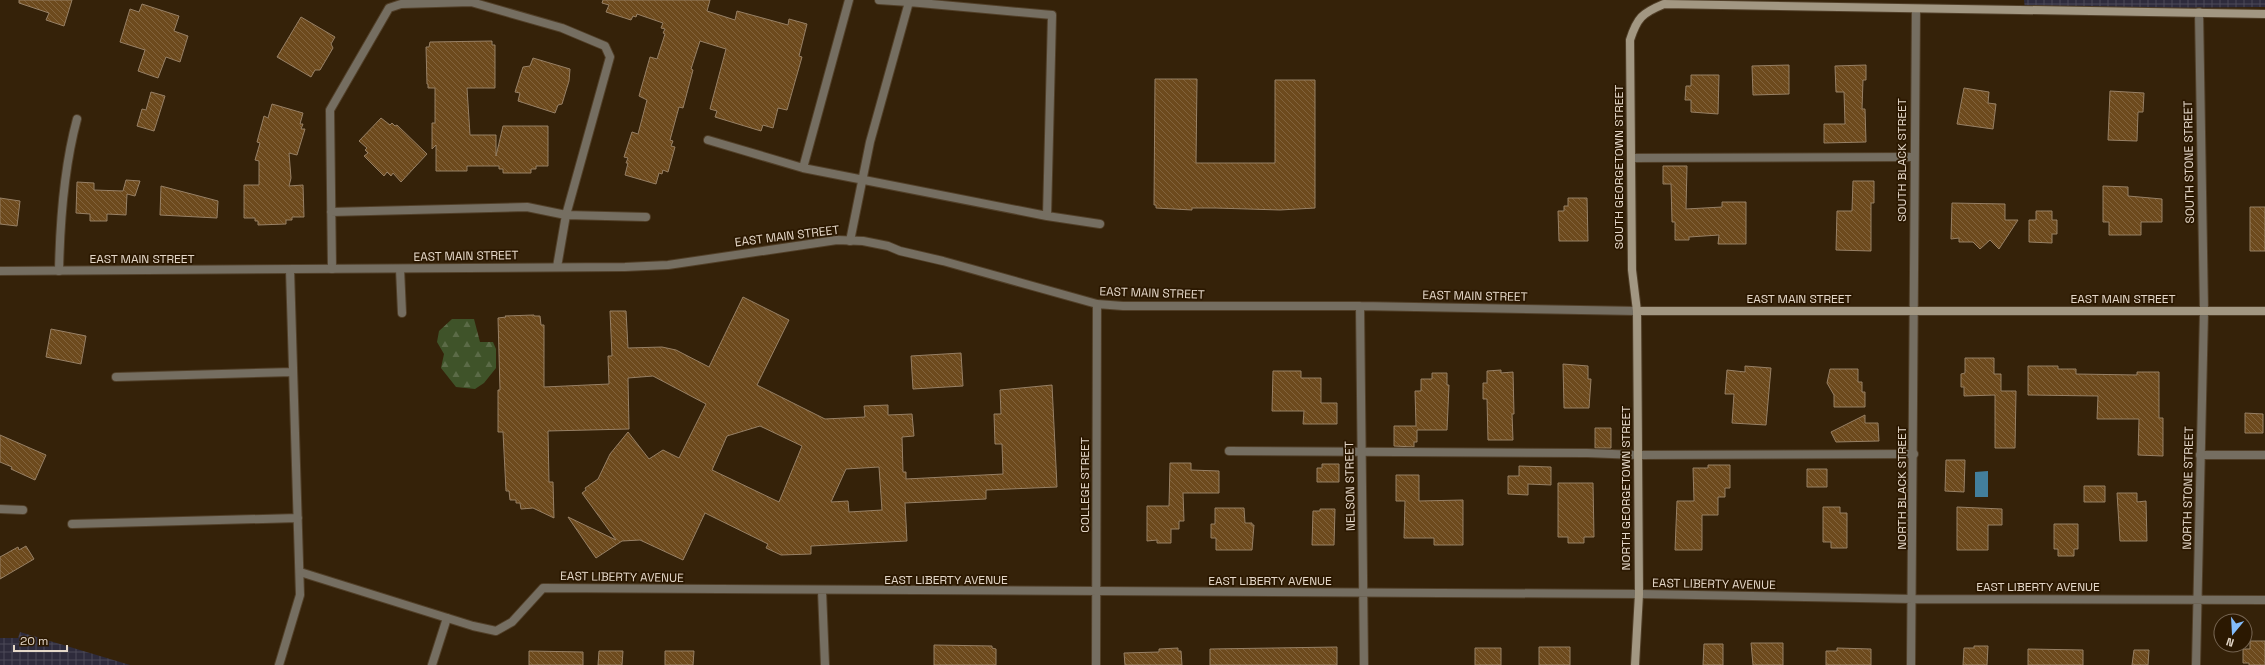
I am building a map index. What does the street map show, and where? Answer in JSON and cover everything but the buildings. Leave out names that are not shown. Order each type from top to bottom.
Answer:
[{"type":"street","points":[[803,168],[849,0]]},
{"type":"street","points":[[879,0],[1052,15],[1047,216]]},
{"type":"street","points":[[332,270],[330,110],[389,8],[401,4],[471,2],[562,28],[605,46],[610,57],[566,214],[557,267]]},
{"type":"street","points":[[850,240],[870,142],[909,2]]},
{"type":"street","name":"SOUTH GEORGETOWN STREET","points":[[1637,312],[1632,270],[1630,40],[1636,23],[1647,11],[1664,4],[1916,9]]},
{"type":"street","points":[[1916,9],[2265,14]]},
{"type":"street","name":"SOUTH BLACK STREET","points":[[1913,312],[1916,9]]},
{"type":"street","name":"SOUTH STONE STREET","points":[[2199,12],[2204,312]]},
{"type":"street","points":[[59,271],[60,225],[72,136],[77,119]]},
{"type":"street","points":[[708,140],[803,168],[862,178],[1047,216],[1100,224]]},
{"type":"street","points":[[1631,158],[1914,157]]},
{"type":"street","points":[[331,212],[527,206],[566,214],[646,217]]},
{"type":"street","name":"EAST MAIN STREET","points":[[0,271],[625,267],[668,265],[837,240],[850,240],[888,246],[900,251],[943,261],[1097,304],[1123,306],[1360,306],[1637,312],[2265,311]]},
{"type":"street","points":[[400,269],[402,313]]},
{"type":"street","points":[[279,665],[300,595],[290,270]]},
{"type":"street","name":"COLLEGE STREET","points":[[1096,665],[1097,304]]},
{"type":"street","name":"NELSON STREET","points":[[1360,306],[1364,665]]},
{"type":"street","name":"NORTH GEORGETOWN STREET","points":[[1635,665],[1639,594],[1637,312]]},
{"type":"street","name":"NORTH BLACK STREET","points":[[1911,665],[1914,454],[1913,312]]},
{"type":"street","name":"NORTH STONE STREET","points":[[2196,665],[2204,312]]},
{"type":"street","points":[[116,378],[293,372]]},
{"type":"street","points":[[1229,451],[1580,453],[1637,456],[1914,454]]},
{"type":"street","points":[[2200,455],[2265,455]]},
{"type":"street","points":[[0,510],[24,510]]},
{"type":"street","points":[[72,524],[298,518]]},
{"type":"street","name":"EAST LIBERTY AVENUE","points":[[300,572],[473,626],[496,630],[512,622],[543,588],[822,591],[1639,594],[1913,599],[2265,600]]},
{"type":"street","points":[[822,591],[825,665]]},
{"type":"street","points":[[432,665],[447,618]]},
{"type":"shaded area","points":[[2024,0],[2265,0],[2265,7],[2025,9]]},
{"type":"shaded area","points":[[20,632],[130,665],[0,665],[0,638],[18,638]]},
{"type":"green space","points":[[452,319],[474,319],[480,342],[493,342],[496,349],[496,368],[484,383],[475,389],[456,387],[441,368],[444,354],[437,342],[439,331]]},
{"type":"water","points":[[1988,471],[1988,497],[1975,497],[1975,472]]}]
